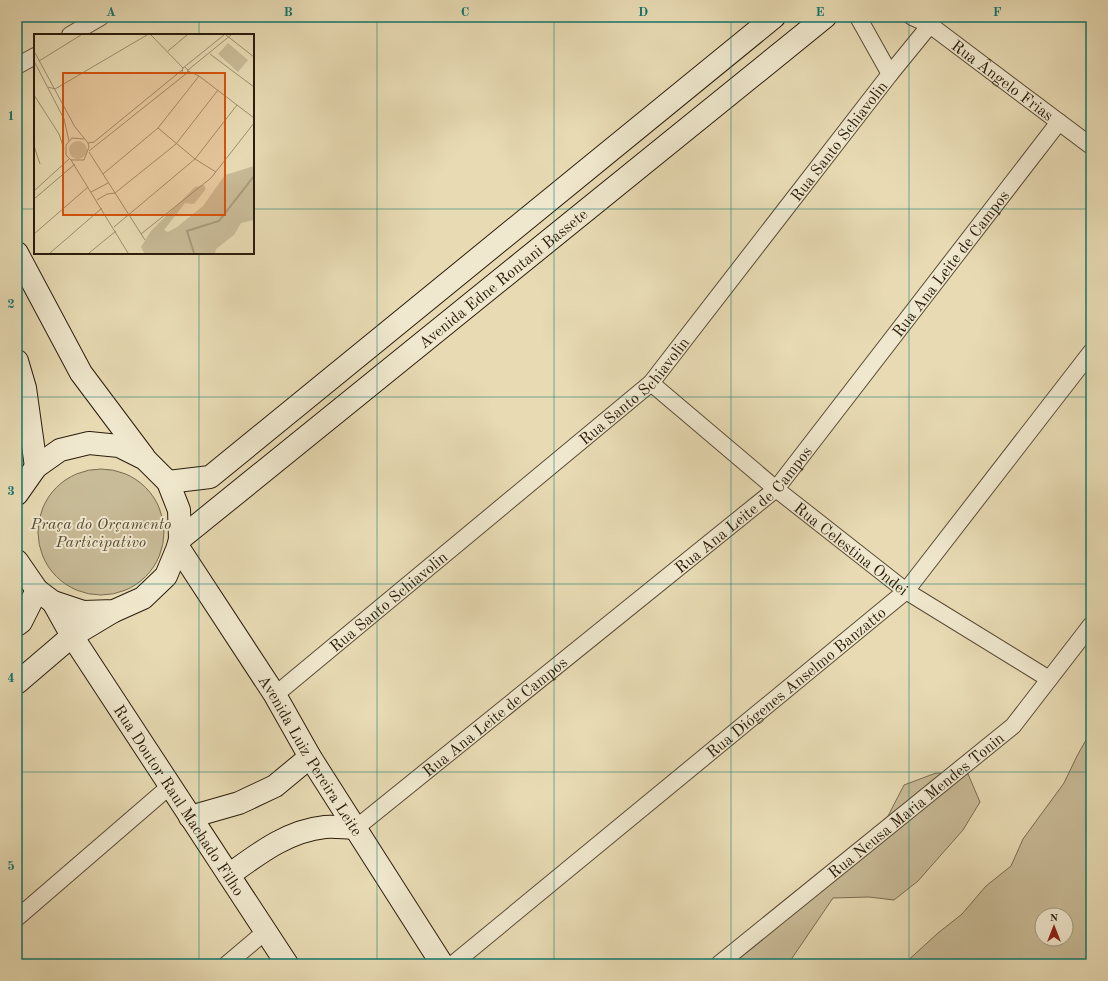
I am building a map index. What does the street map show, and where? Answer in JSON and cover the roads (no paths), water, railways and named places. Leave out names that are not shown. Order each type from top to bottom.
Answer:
[{"type":"street","points":[[72,34],[101,17]]},
{"type":"street","name":"Avenida Edne Rontani Bassete","points":[[168,482],[210,478],[774,17]]},
{"type":"street","name":"Avenida Edne Rontani Bassete","points":[[179,543],[825,17]]},
{"type":"street","points":[[858,17],[890,74]]},
{"type":"street","name":"Rua Ângelo Frias","points":[[912,17],[930,25],[1091,146]]},
{"type":"street","name":"Rua Santo Schiavolin","points":[[274,695],[651,383],[890,74],[930,25]]},
{"type":"street","points":[[17,66],[34,57]]},
{"type":"street","name":"Rua Ana Leite de Campos","points":[[356,828],[776,489],[1059,122]]},
{"type":"street","points":[[17,254],[81,373],[146,459],[168,482],[179,510],[179,543],[166,576],[143,598],[114,611],[72,636],[17,683]]},
{"type":"street","name":"Rua Diógenes Anselmo Banzatto","points":[[453,964],[906,590],[1091,352]]},
{"type":"street","points":[[17,360],[26,388],[28,416],[36,467]]},
{"type":"street","name":"Rua Celestina Ondei","points":[[651,383],[776,489],[906,590],[1049,680]]},
{"type":"street","points":[[17,494],[36,467],[60,450],[89,443],[119,446],[146,459]]},
{"type":"street","name":"Avenida Luiz Pereira Leite","points":[[179,543],[274,695],[310,757],[442,964]]},
{"type":"street","name":"Rua Doutor Raul Machado Filho","points":[[17,561],[45,596],[72,636],[287,964]]},
{"type":"street","points":[[17,625],[45,596],[83,612],[114,611]]},
{"type":"street","name":"Rua Neusa Maria Mendes Tonin","points":[[719,964],[1013,726],[1091,625]]},
{"type":"street","points":[[190,817],[239,803],[268,789],[274,786],[310,757]]},
{"type":"street","points":[[17,918],[170,786]]},
{"type":"street","points":[[229,875],[273,844],[300,832],[325,827],[356,828]]},
{"type":"street","points":[[227,964],[266,931]]},
{"type":"park label","name":"Praça do Orçamento Participativo","points":[[101,532]]}]
